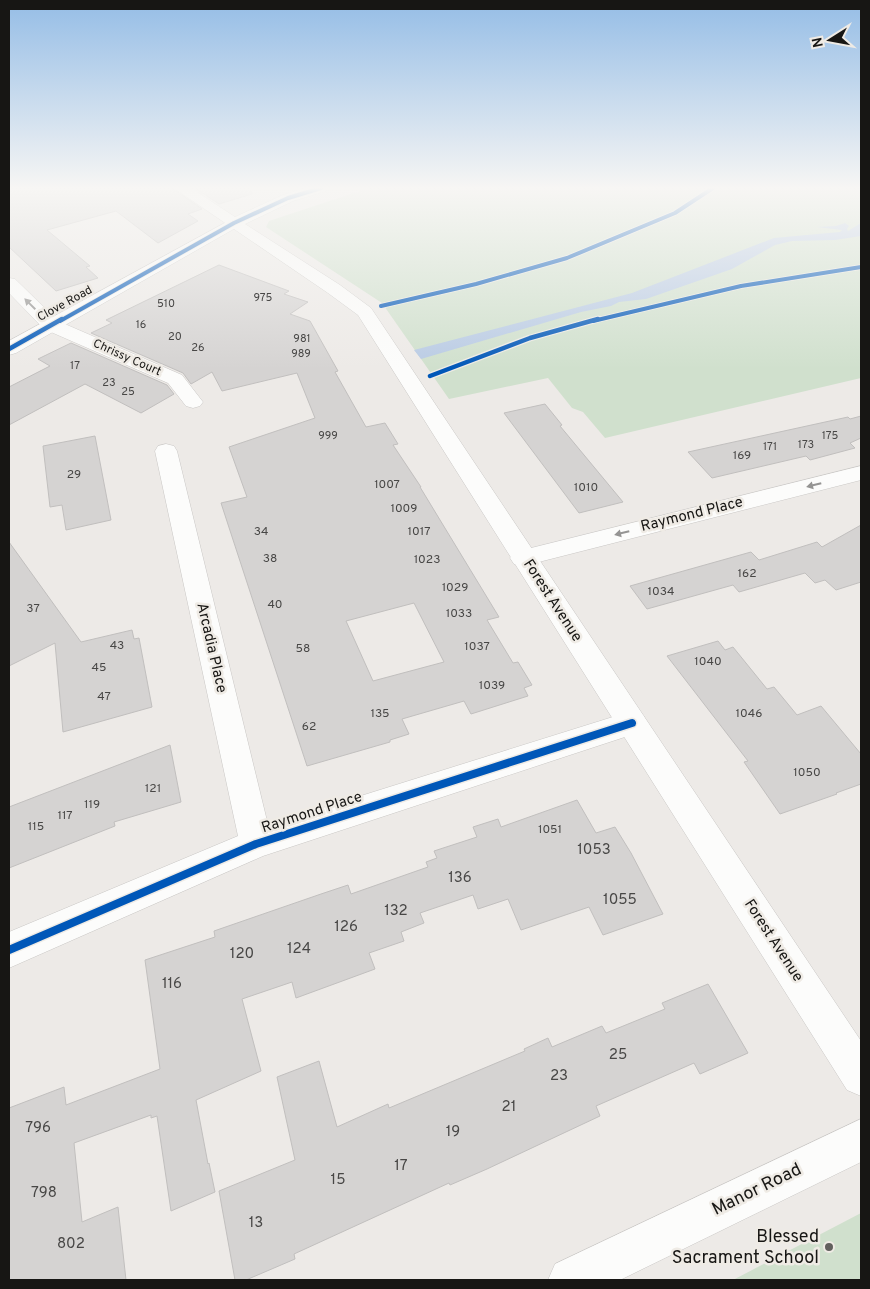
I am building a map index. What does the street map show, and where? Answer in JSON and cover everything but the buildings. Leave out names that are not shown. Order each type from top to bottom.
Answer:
[{"type":"street","name":"Clove Road","points":[[9,349],[189,248]]},
{"type":"street","name":"Forest Avenue","points":[[272,248],[365,312],[861,1076]]},
{"type":"street","points":[[9,283],[52,325]]},
{"type":"street","name":"Chrissy Court","points":[[52,325],[175,379],[193,402]]},
{"type":"street","name":"Arcadia Place","points":[[166,451],[256,844]]},
{"type":"street","name":"Raymond Place","points":[[523,558],[861,473]]},
{"type":"street","name":"Raymond Place","points":[[9,950],[256,844],[632,723]]},
{"type":"street","name":"Manor Road","points":[[571,1280],[861,1140]]},
{"type":"green space","points":[[298,248],[861,248],[861,378],[605,438],[583,412],[572,408],[548,378],[449,399],[382,303]]},
{"type":"green space","name":"Blessed Sacrament School","points":[[861,1213],[861,1280],[733,1280]]},
{"type":"water","points":[[748,248],[769,248],[732,269],[646,299],[619,302],[611,306],[581,312],[421,359],[414,350],[632,293]]},
{"type":"cycle path","points":[[9,349],[189,248]]},
{"type":"cycle path","points":[[381,306],[476,284],[567,258],[591,248]]},
{"type":"cycle path","points":[[430,376],[530,338],[662,303],[741,286],[861,267]]},
{"type":"cycle path","points":[[9,950],[256,844],[632,723]]},
{"type":"place","name":"Blessed Sacrament School","points":[[829,1247]]}]
